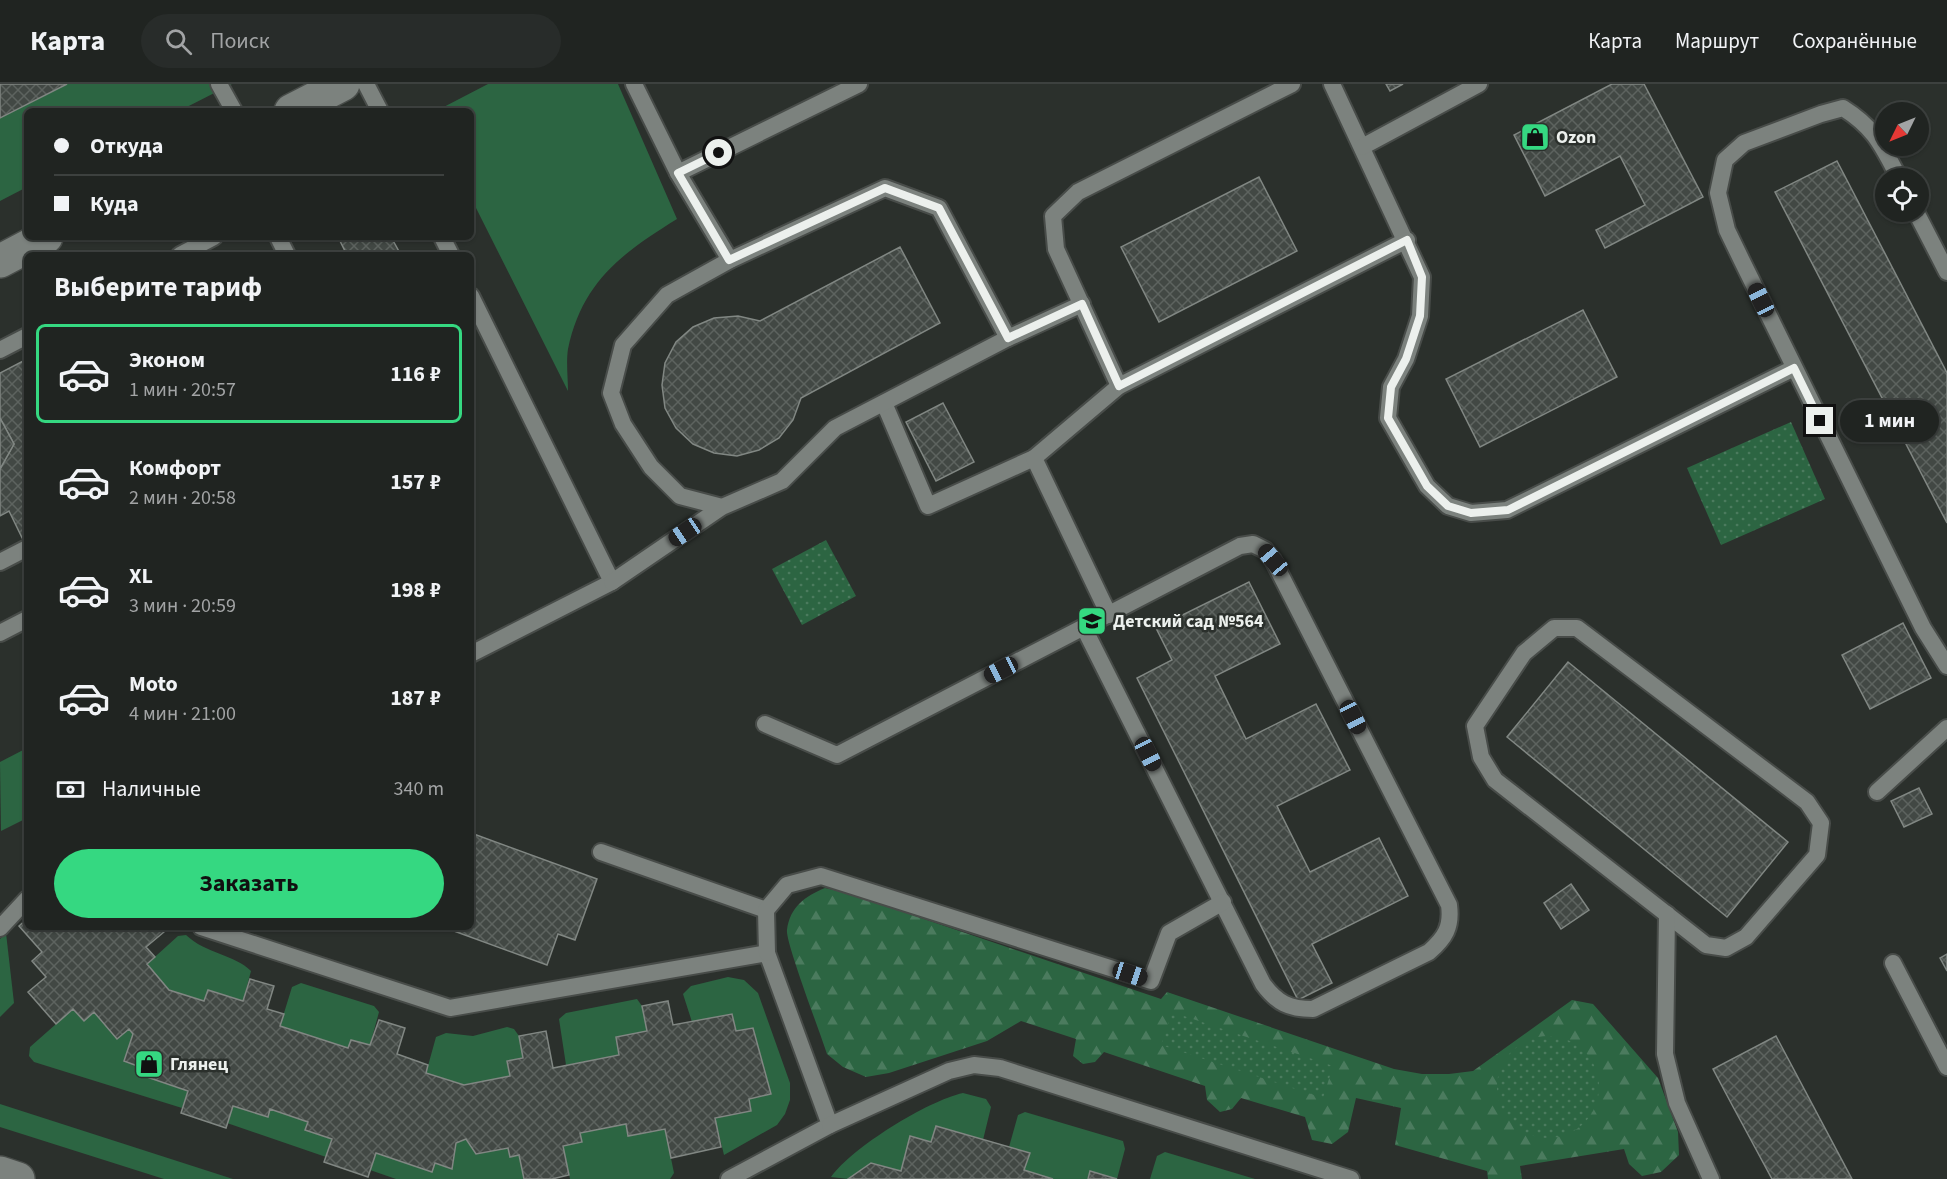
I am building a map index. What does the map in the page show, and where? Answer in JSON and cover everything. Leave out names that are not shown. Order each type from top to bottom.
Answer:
[{"type":"street","points":[[297,108],[343,84]]},
{"type":"street","points":[[0,261],[40,240]]},
{"type":"street","points":[[0,1173],[18,1179]]},
{"type":"lane","points":[[219,84],[232,108]]},
{"type":"lane","points":[[366,84],[378,108]]},
{"type":"lane","points":[[634,84],[678,173],[729,260]]},
{"type":"lane","points":[[678,173],[858,84]]},
{"type":"lane","points":[[1119,386],[1056,249],[1052,232],[1053,216],[1064,202],[1078,192],[1292,84]]},
{"type":"lane","points":[[1332,84],[1407,240],[1422,277],[1420,316],[1406,359],[1391,387],[1388,418],[1427,486],[1448,506],[1471,513],[1508,510],[1794,368]]},
{"type":"lane","points":[[1362,147],[1479,84]]},
{"type":"lane","points":[[1894,168],[1865,121],[1843,108],[1744,143],[1725,160],[1718,193],[1727,230],[1923,628],[1947,666]]},
{"type":"lane","points":[[722,507],[680,496],[651,467],[623,424],[611,393],[623,345],[667,295],[729,260],[885,188],[939,208],[1008,338]]},
{"type":"lane","points":[[1921,222],[1947,272]]},
{"type":"lane","points":[[186,252],[208,240]]},
{"type":"lane","points":[[884,404],[928,506],[1034,458],[1119,386],[1407,240]]},
{"type":"lane","points":[[474,302],[612,582]]},
{"type":"lane","points":[[474,652],[612,582],[722,507],[782,481],[835,428],[1008,338],[1082,304]]},
{"type":"lane","points":[[0,350],[24,338]]},
{"type":"lane","points":[[1034,458],[1109,615]]},
{"type":"lane","points":[[765,724],[837,755],[1240,546],[1252,543],[1265,550],[1273,560],[1449,905],[1451,922],[1442,941],[1429,952],[1313,1009],[1293,1009],[1275,999],[1263,984],[1084,628]]},
{"type":"lane","points":[[0,562],[24,550]]},
{"type":"lane","points":[[0,633],[24,621]]},
{"type":"lane","points":[[1554,628],[1576,628],[1807,802],[1821,823],[1817,855],[1746,937],[1726,948],[1706,945],[1667,914],[1495,780],[1481,757],[1475,726],[1524,653],[1554,628]]},
{"type":"lane","points":[[1877,792],[1947,728]]},
{"type":"lane","points":[[602,852],[766,910]]},
{"type":"lane","points":[[830,1125],[767,953],[766,910],[787,885],[821,876],[1151,981],[1169,933],[1223,902]]},
{"type":"lane","points":[[0,928],[24,902]]},
{"type":"lane","points":[[1667,914],[1665,1054],[1677,1103],[1710,1179]]},
{"type":"lane","points":[[210,930],[450,1008],[767,953]]},
{"type":"lane","points":[[1893,963],[1947,1067]]},
{"type":"lane","points":[[729,1179],[830,1125],[949,1071],[974,1065],[1014,1072],[1351,1179]]},
{"type":"green space","points":[[67,84],[232,84],[185,108],[24,108],[24,189],[0,201],[0,118]]},
{"type":"green space","points":[[488,84],[618,84],[677,219],[622,257],[594,287],[574,326],[568,349],[568,391],[474,204],[474,108],[442,108]]},
{"type":"green space","points":[[1791,422],[1825,499],[1721,545],[1687,468]]},
{"type":"green space","points":[[826,540],[856,596],[802,625],[772,569]]},
{"type":"green space","points":[[24,750],[24,820],[1,831],[0,762]]},
{"type":"green space","points":[[825,888],[847,893],[1161,999],[1167,992],[1394,1069],[1422,1074],[1473,1071],[1572,1000],[1593,1004],[1658,1078],[1678,1132],[1679,1155],[1661,1172],[1642,1176],[1629,1164],[1624,1149],[1520,1166],[1522,1179],[1488,1179],[1487,1171],[1395,1145],[1401,1108],[1356,1098],[1348,1132],[1332,1144],[1312,1140],[1305,1117],[1241,1098],[1232,1109],[1220,1112],[1207,1100],[1205,1086],[1104,1052],[1095,1062],[1083,1064],[1073,1056],[1076,1039],[1021,1021],[987,1041],[889,1073],[866,1077],[843,1067],[827,1054],[788,938],[787,930],[795,909],[805,899]]},
{"type":"green space","points":[[6,933],[14,1003],[0,1017],[0,939]]},
{"type":"green space","points":[[186,935],[202,946],[244,965],[251,971],[243,1001],[209,990],[204,1001],[169,990],[147,964],[178,936]]},
{"type":"green space","points":[[728,977],[744,980],[758,993],[790,1083],[790,1100],[785,1114],[777,1125],[724,1155],[715,1118],[751,1111],[749,1099],[771,1094],[736,1031],[732,1014],[692,1022],[683,994],[691,986]]},
{"type":"green space","points":[[301,983],[374,1006],[379,1012],[370,1045],[351,1040],[348,1048],[280,1026],[292,987]]},
{"type":"green space","points":[[637,999],[642,1006],[647,1031],[616,1037],[619,1055],[566,1065],[559,1019],[566,1013]]},
{"type":"green space","points":[[73,1009],[84,1021],[94,1012],[117,1039],[129,1029],[140,1051],[141,1075],[188,1091],[182,1108],[34,1062],[29,1056],[30,1047]]},
{"type":"green space","points":[[1172,1012],[1333,1066],[1323,1098],[1161,1045]]},
{"type":"green space","points":[[507,1027],[514,1029],[519,1036],[523,1058],[507,1061],[510,1076],[464,1085],[426,1073],[436,1037],[446,1033],[473,1036]]},
{"type":"green space","points":[[1548,1036],[1568,1040],[1584,1051],[1595,1067],[1599,1087],[1595,1107],[1584,1123],[1568,1134],[1548,1138],[1528,1134],[1512,1123],[1501,1107],[1497,1087],[1501,1067],[1512,1051],[1528,1040]]},
{"type":"green space","points":[[963,1093],[986,1099],[991,1107],[983,1140],[936,1126],[931,1142],[910,1136],[901,1171],[871,1163],[848,1179],[831,1177],[873,1139],[930,1105]]},
{"type":"green space","points":[[0,1104],[233,1179],[164,1179],[0,1127]]},
{"type":"green space","points":[[233,1106],[268,1117],[270,1109],[308,1122],[305,1130],[332,1139],[326,1157],[227,1123]]},
{"type":"green space","points":[[1025,1112],[1123,1141],[1125,1149],[1117,1179],[1090,1171],[1088,1179],[1053,1179],[1024,1170],[1029,1153],[1009,1147],[1018,1115]]},
{"type":"green space","points":[[626,1124],[628,1136],[665,1129],[674,1173],[670,1179],[570,1179],[563,1146],[582,1142],[580,1133]]},
{"type":"green space","points":[[466,1139],[476,1154],[508,1148],[510,1157],[519,1155],[524,1179],[396,1179],[370,1170],[376,1153],[432,1171],[435,1163],[452,1169],[456,1143]]},
{"type":"green space","points":[[1165,1152],[1255,1179],[1150,1179],[1157,1156]]},
{"type":"building","points":[[0,84],[67,84],[0,118]]},
{"type":"building","points":[[1386,84],[1403,84],[1390,91]]},
{"type":"building","points":[[1612,84],[1644,84],[1703,197],[1605,248],[1596,230],[1645,205],[1620,156],[1545,196],[1514,135]]},
{"type":"building","points":[[1837,161],[1947,373],[1947,523],[1775,192]]},
{"type":"building","points":[[1259,177],[1297,251],[1159,322],[1121,247]]},
{"type":"building","points":[[393,240],[399,252],[346,252],[340,241]]},
{"type":"building","points":[[900,247],[940,323],[801,398],[793,420],[779,438],[759,450],[737,456],[714,453],[693,444],[676,428],[665,408],[662,385],[665,363],[676,342],[693,327],[714,318],[738,316],[760,321]]},
{"type":"building","points":[[1583,310],[1617,377],[1480,447],[1446,379]]},
{"type":"building","points":[[24,361],[24,542],[9,511],[0,516],[0,469],[14,444],[0,418],[0,373]]},
{"type":"building","points":[[943,403],[974,462],[936,481],[906,422]]},
{"type":"building","points":[[0,418],[14,444],[0,469]]},
{"type":"building","points":[[1249,582],[1280,644],[1215,676],[1246,739],[1316,704],[1350,770],[1277,806],[1310,872],[1379,838],[1408,896],[1312,944],[1332,983],[1298,1000],[1137,678],[1172,660],[1156,628]]},
{"type":"building","points":[[1903,623],[1931,678],[1870,709],[1842,655]]},
{"type":"building","points":[[1568,662],[1788,842],[1727,917],[1507,737]]},
{"type":"building","points":[[1919,788],[1932,814],[1904,827],[1891,801]]},
{"type":"building","points":[[474,834],[597,879],[575,940],[558,934],[547,965],[451,930],[474,930]]},
{"type":"building","points":[[1571,884],[1589,910],[1561,929],[1544,903]]},
{"type":"building","points":[[24,922],[24,930],[162,930],[164,932],[146,947],[155,957],[147,964],[169,990],[204,1001],[208,990],[243,1001],[250,979],[274,986],[267,1009],[284,1014],[280,1026],[348,1048],[351,1040],[370,1045],[379,1020],[405,1028],[397,1054],[428,1065],[426,1073],[464,1085],[510,1076],[507,1061],[523,1058],[519,1036],[546,1031],[553,1068],[619,1055],[616,1037],[647,1031],[642,1006],[668,1001],[673,1025],[732,1014],[736,1031],[753,1028],[771,1094],[749,1099],[751,1111],[715,1118],[721,1147],[671,1158],[665,1129],[628,1136],[626,1124],[580,1133],[582,1142],[563,1146],[569,1175],[552,1179],[524,1179],[519,1155],[510,1157],[508,1148],[476,1154],[466,1139],[456,1143],[452,1169],[435,1163],[432,1172],[376,1153],[368,1177],[324,1162],[332,1139],[305,1130],[308,1122],[270,1109],[268,1117],[233,1106],[226,1128],[181,1113],[188,1091],[141,1075],[143,1068],[124,1061],[133,1034],[129,1029],[117,1039],[94,1012],[84,1021],[73,1009],[56,1024],[28,992],[46,977],[32,961],[42,952],[19,926]]},
{"type":"building","points":[[1947,954],[1947,971],[1940,958]]},
{"type":"building","points":[[1776,1036],[1852,1179],[1772,1179],[1731,1103],[1713,1069]]},
{"type":"building","points":[[936,1126],[1030,1153],[1024,1170],[1053,1179],[848,1179],[871,1163],[901,1171],[910,1136],[931,1142]]},
{"type":"building","points":[[1090,1171],[1117,1179],[1088,1179]]},
{"type":"place","name":"Ozon","points":[[1535,137]]},
{"type":"place","name":"Детский сад №564","points":[[1092,621]]},
{"type":"place","name":"Глянец","points":[[149,1064]]},
{"type":"route","points":[[719,153],[678,173],[729,260],[885,188],[939,208],[1008,338],[1082,304],[1119,386],[1407,240],[1422,277],[1420,316],[1406,359],[1391,387],[1388,418],[1427,486],[1448,506],[1471,513],[1508,510],[1794,368],[1820,421]]}]
